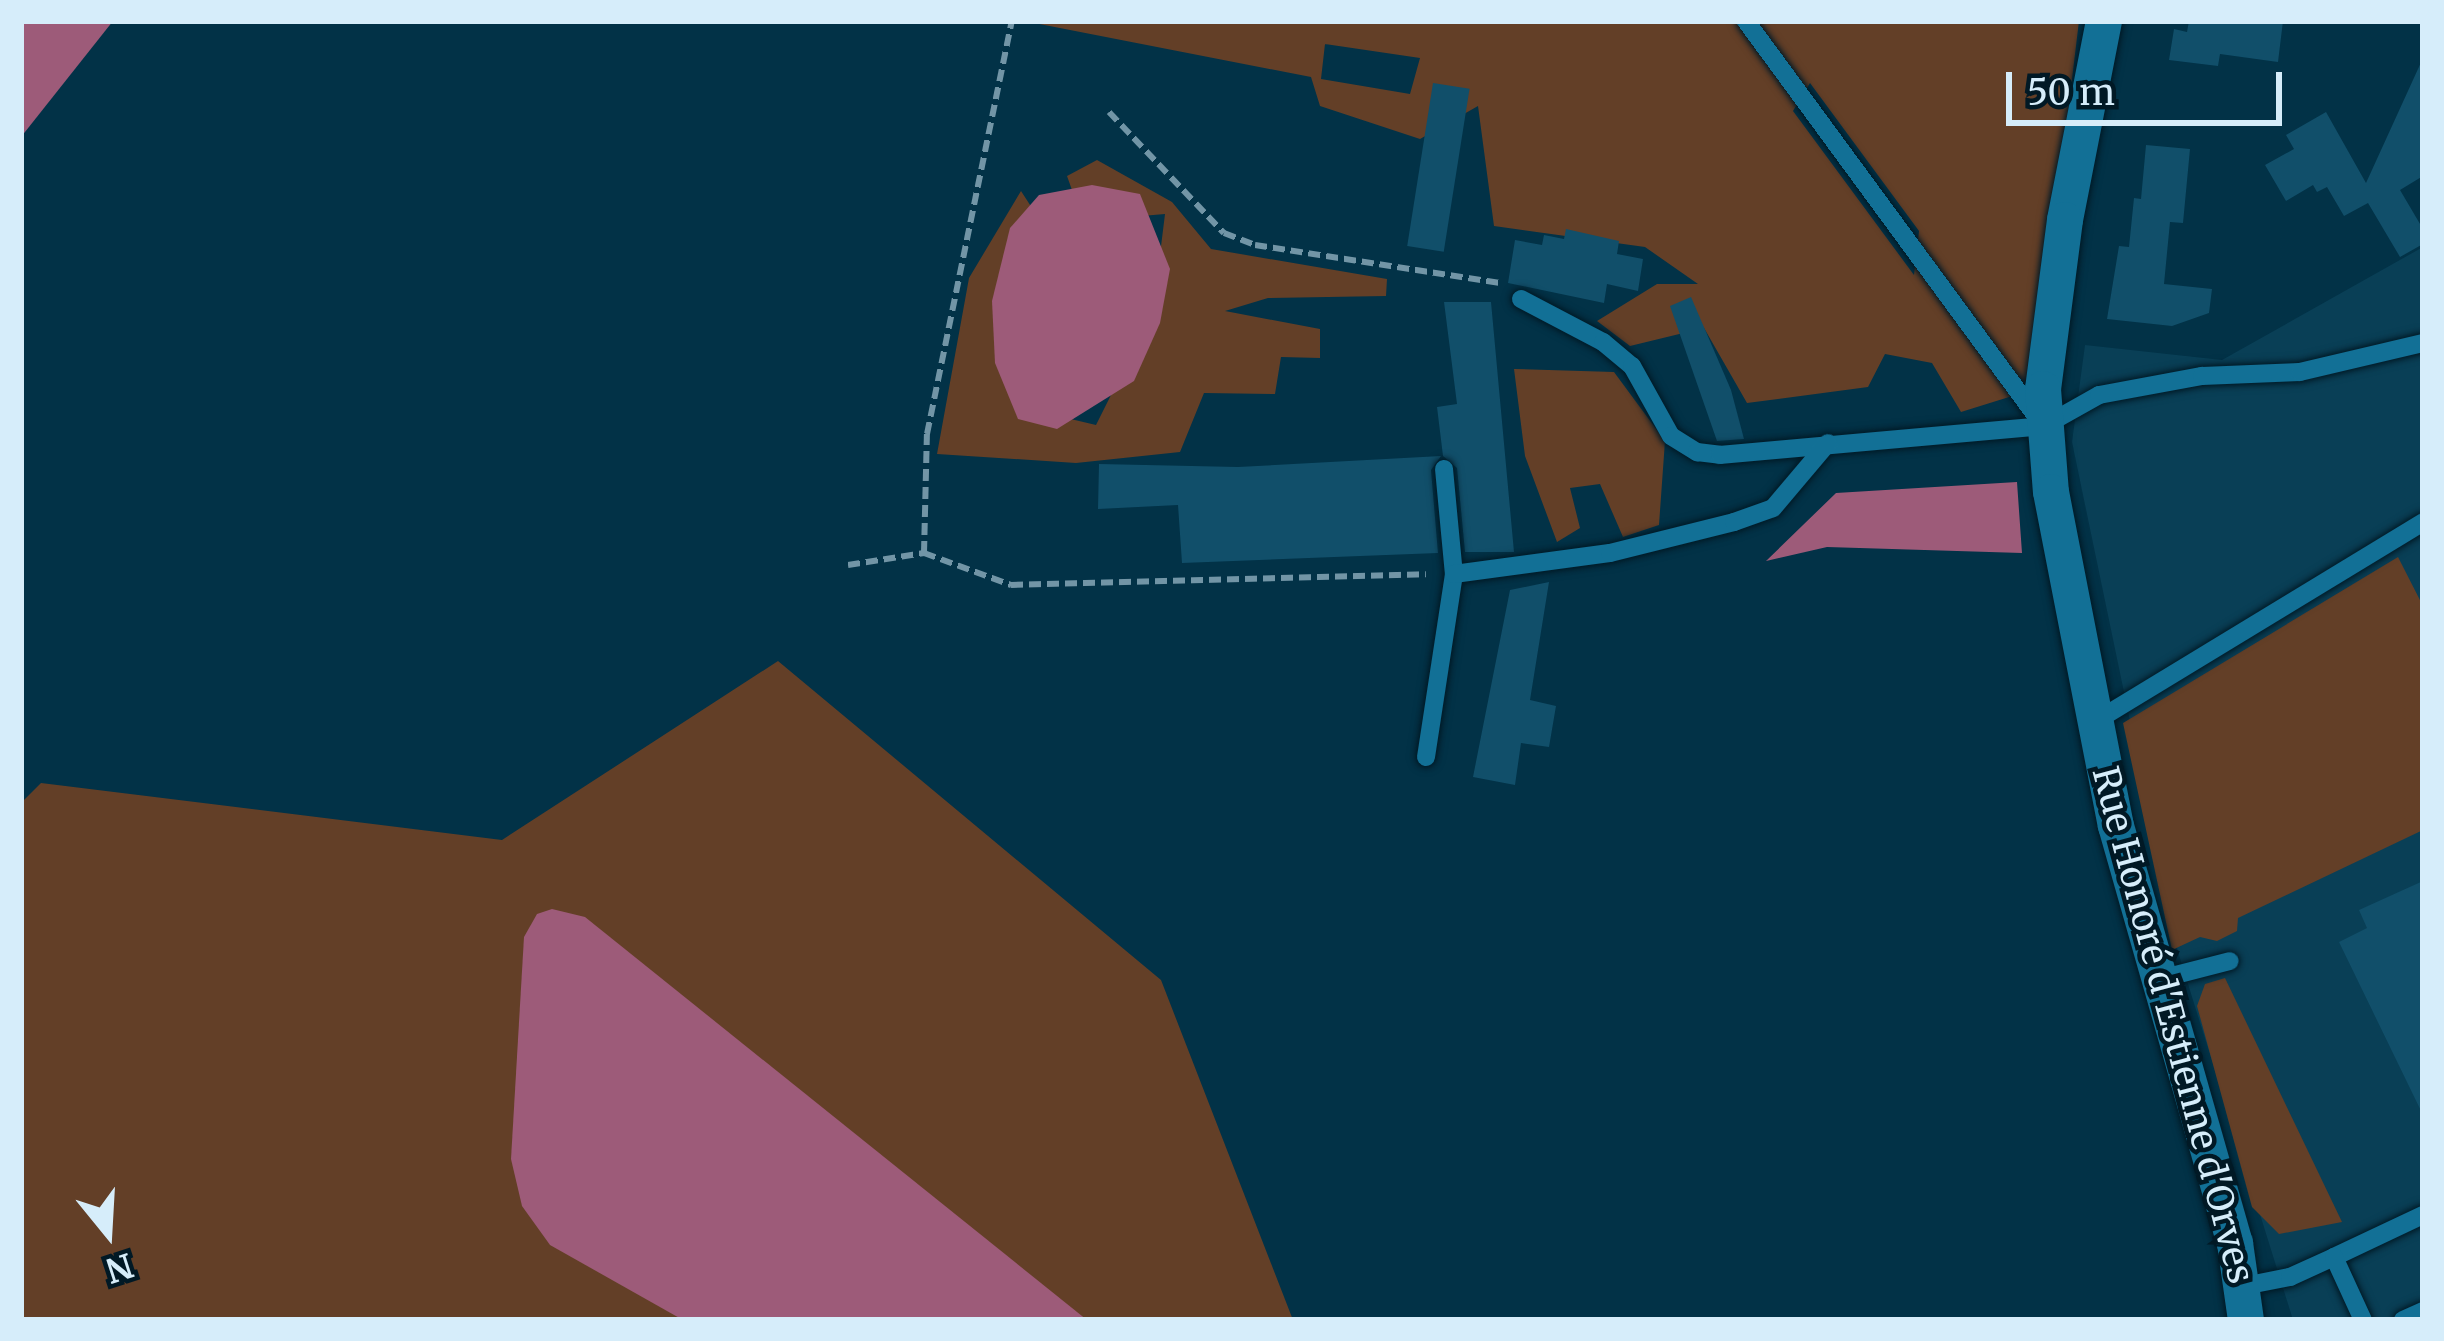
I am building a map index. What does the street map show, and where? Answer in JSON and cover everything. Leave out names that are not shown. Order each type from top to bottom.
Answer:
[{"type":"street","name":"Rue Honoré d'Estienne d'Orves","points":[[2104,21],[2065,220],[2044,426],[2096,721],[2156,980],[2245,1303]]},
{"type":"lane","points":[[1746,21],[2044,426]]},
{"type":"lane","points":[[1522,299],[1632,366],[1671,436],[1697,452],[2044,426],[2098,395],[2202,376],[2300,372],[2423,343]]},
{"type":"lane","points":[[1454,574],[1610,553],[1735,522],[1773,508],[1828,443]]},
{"type":"lane","points":[[1426,757],[1454,574],[1444,469]]},
{"type":"lane","points":[[2096,721],[2423,523]]},
{"type":"lane","points":[[2156,980],[2230,961]]},
{"type":"lane","points":[[2245,1303],[2423,1215]]},
{"type":"lane","points":[[2334,1257],[2363,1320]]},
{"type":"lane","points":[[2403,1320],[2423,1311]]},
{"type":"path","points":[[924,554],[927,434],[1012,21]]},
{"type":"path","points":[[1109,112],[1224,233],[1255,245],[1500,283],[1522,299]]},
{"type":"path","points":[[848,565],[924,554],[1011,585],[1454,574]]},
{"type":"shaded area","points":[[21,21],[113,21],[21,137]]},
{"type":"shaded area","points":[[1024,21],[2079,21],[2035,389],[1961,412],[1932,363],[1885,354],[1868,387],[1747,403],[1704,328],[1630,346],[1597,321],[1657,284],[1698,284],[1645,247],[1494,226],[1478,106],[1420,139],[1320,106],[1311,77]],"holes":[[[1325,44],[1420,58],[1410,94],[1321,79]],[[1810,83],[1919,231],[1914,275],[1793,111]]]},
{"type":"shaded area","points":[[1097,160],[1172,202],[1211,249],[1387,279],[1386,296],[1268,298],[1225,311],[1320,329],[1320,358],[1281,357],[1275,394],[1204,393],[1180,452],[1076,463],[937,454],[969,278],[1021,191],[1043,225],[1020,407],[1096,425],[1153,311],[1165,214],[1083,221],[1067,176]]},
{"type":"shaded area","points":[[1092,185],[1140,194],[1170,269],[1160,323],[1134,381],[1057,429],[1018,419],[995,363],[992,301],[1010,228],[1039,195]]},
{"type":"shaded area","points":[[2423,247],[2423,1320],[2293,1320],[2178,952],[2072,442],[2085,345],[2222,360]]},
{"type":"shaded area","points":[[1514,369],[1614,372],[1665,441],[1659,525],[1623,537],[1600,484],[1570,488],[1580,528],[1557,542],[1525,456]]},
{"type":"shaded area","points":[[2017,482],[2022,553],[1827,547],[1766,561],[1836,493]]},
{"type":"shaded area","points":[[2398,557],[2423,606],[2423,830],[2238,918],[2237,931],[2217,941],[2200,937],[2172,950],[2123,723]]},
{"type":"shaded area","points":[[778,661],[1161,980],[1293,1320],[21,1320],[21,803],[41,783],[502,840]]},
{"type":"shaded area","points":[[552,909],[585,917],[1087,1320],[683,1320],[550,1245],[522,1206],[511,1159],[524,937],[537,914]]},
{"type":"shaded area","points":[[2225,978],[2342,1222],[2279,1234],[2252,1207],[2197,1006],[2205,984]]},
{"type":"building","points":[[2189,21],[2283,21],[2278,62],[2220,54],[2218,66],[2169,60],[2174,29],[2187,32]]},
{"type":"building","points":[[2423,58],[2423,176],[2400,190],[2423,229],[2423,244],[2400,257],[2368,203],[2344,216],[2327,187],[2317,192],[2313,185],[2286,201],[2265,165],[2294,149],[2286,135],[2326,112],[2366,183]]},
{"type":"building","points":[[1433,83],[1470,89],[1444,252],[1407,246]]},
{"type":"building","points":[[2146,145],[2190,149],[2183,223],[2170,222],[2164,284],[2212,289],[2209,313],[2172,326],[2107,319],[2119,246],[2129,247],[2134,198],[2141,199]]},
{"type":"building","points":[[1566,229],[1619,241],[1617,254],[1643,259],[1638,291],[1607,284],[1604,303],[1508,283],[1515,240],[1542,245],[1544,235],[1564,239]]},
{"type":"building","points":[[1691,297],[1731,390],[1744,439],[1717,441],[1670,306]]},
{"type":"building","points":[[1444,302],[1491,302],[1514,552],[1465,552],[1457,468],[1443,456],[1437,407],[1457,404]]},
{"type":"building","points":[[1441,456],[1431,470],[1438,553],[1182,563],[1178,505],[1098,509],[1099,464],[1238,467]]},
{"type":"building","points":[[1549,582],[1530,700],[1556,706],[1549,747],[1521,743],[1515,785],[1473,777],[1510,590]]},
{"type":"building","points":[[2423,881],[2423,1115],[2339,942],[2367,928],[2359,910]]}]
